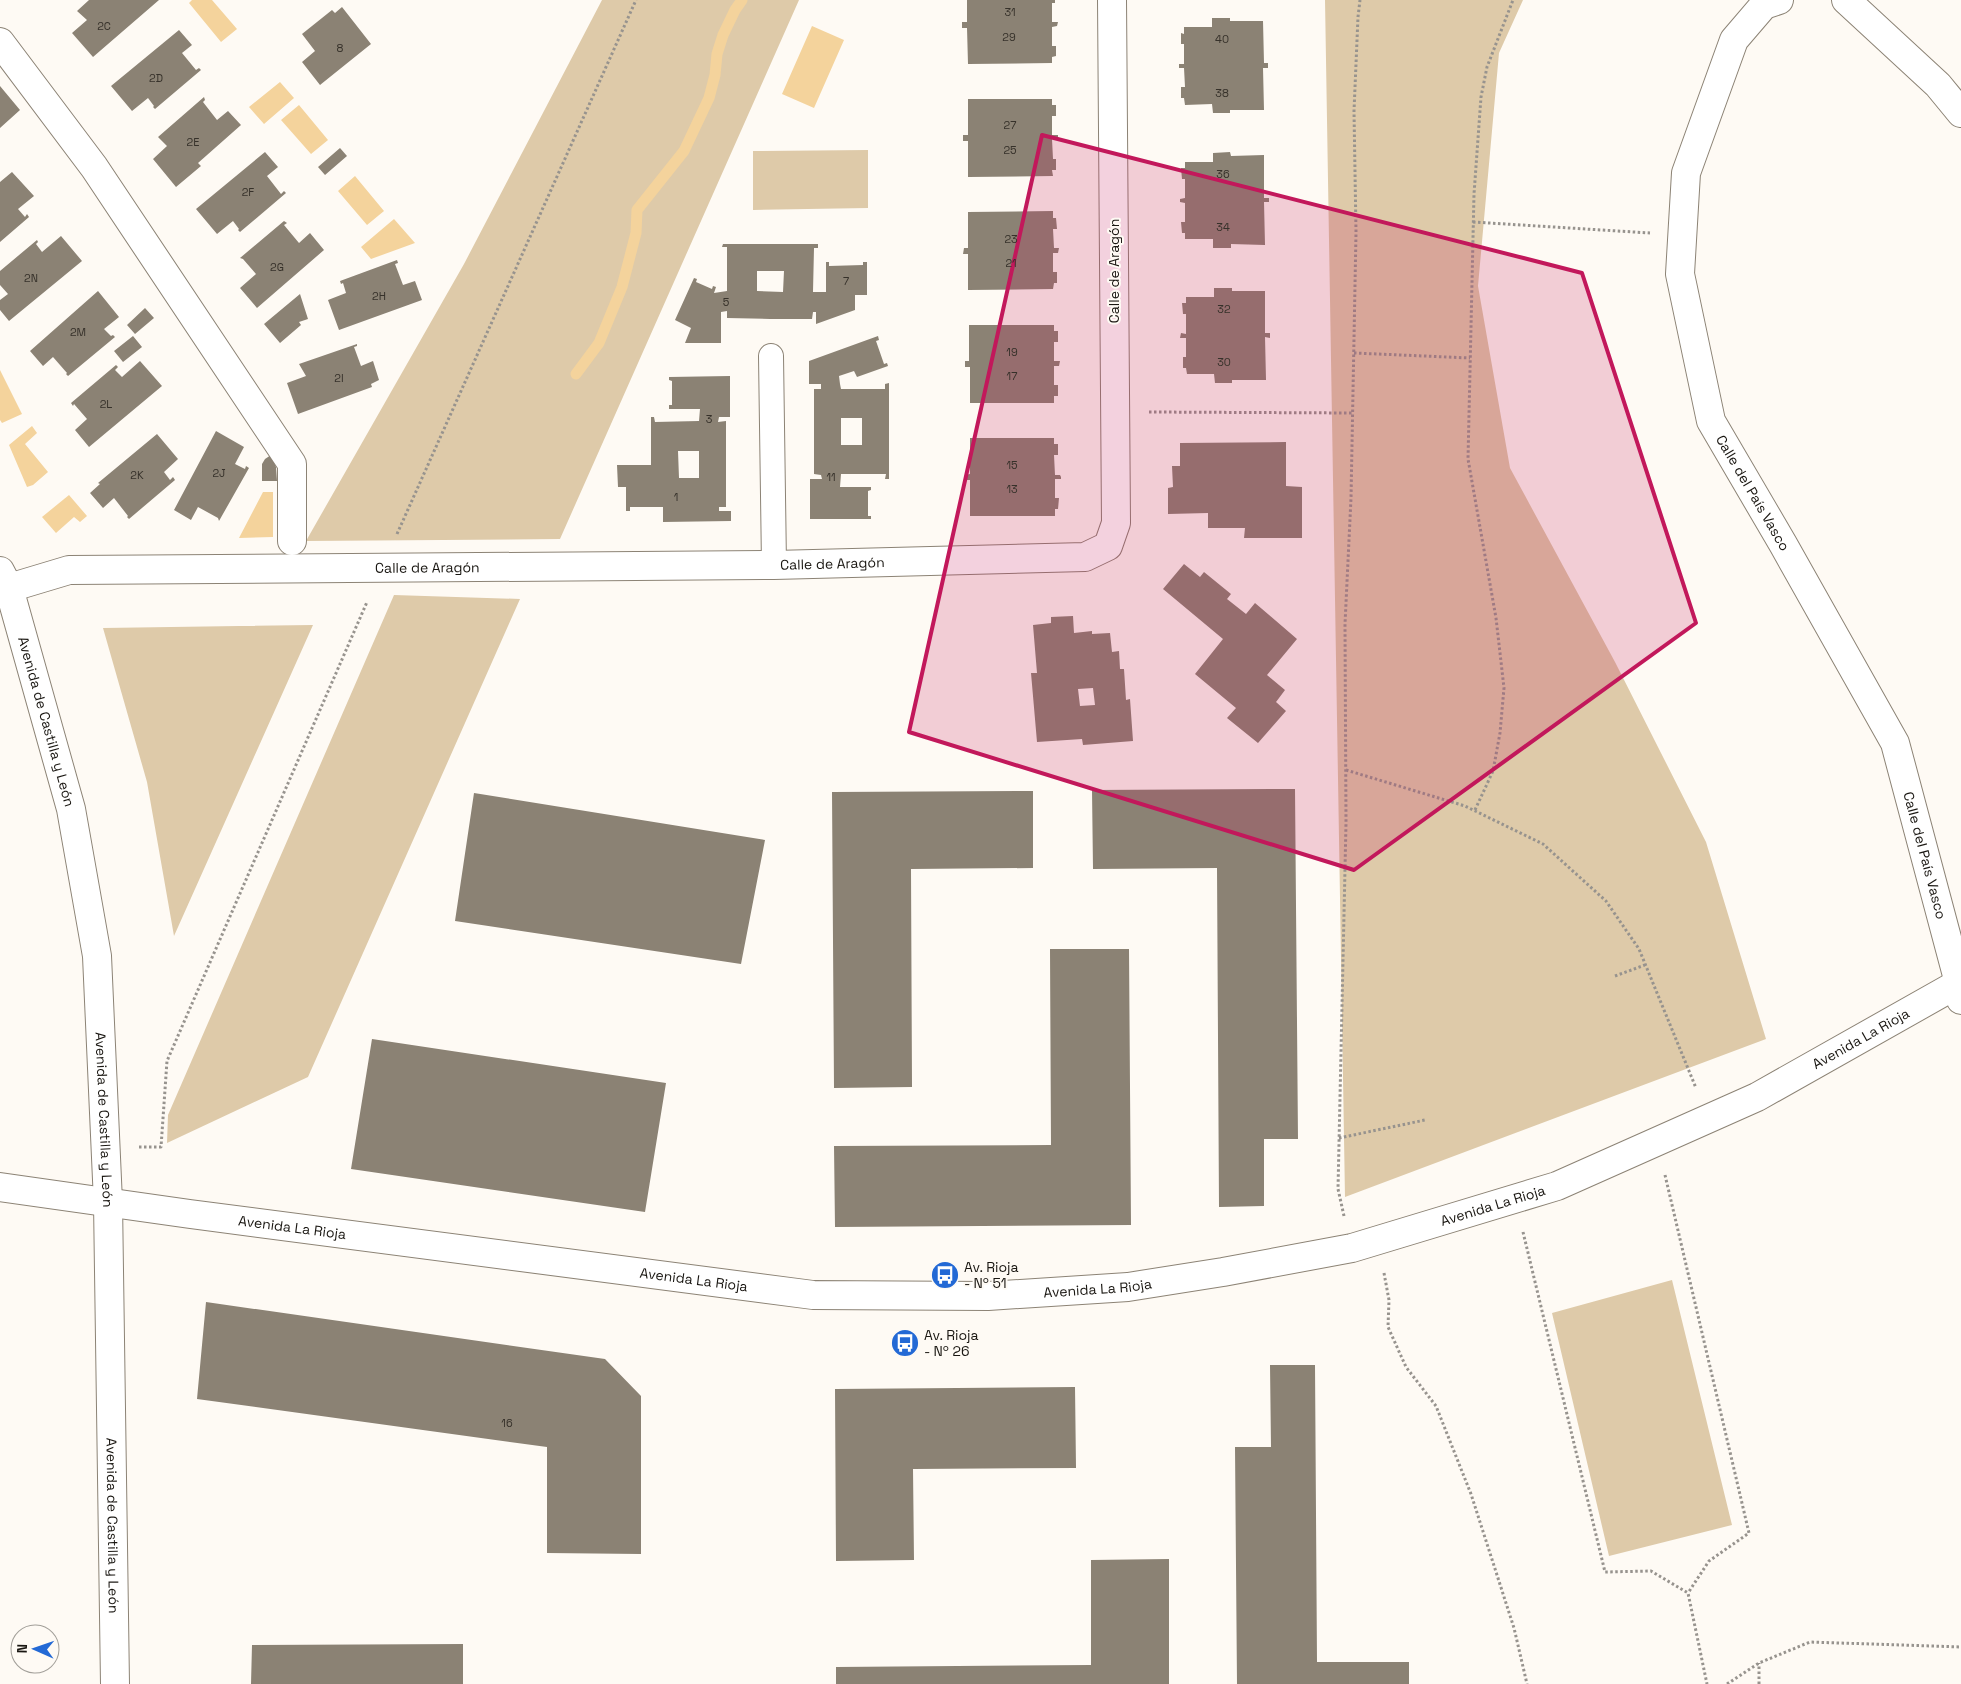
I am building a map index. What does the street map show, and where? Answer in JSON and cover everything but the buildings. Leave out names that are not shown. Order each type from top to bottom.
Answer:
[{"type":"street","name":"Calle de Aragón","points":[[4,580],[69,570],[774,565],[1086,557],[1108,546],[1116,523],[1112,0]]},
{"type":"street","name":"Calle del País Vasco","points":[[1778,0],[1764,5],[1734,40],[1686,172],[1680,274],[1711,421],[1783,544],[1895,744],[1960,989]]},
{"type":"street","points":[[1846,0],[1938,85],[1961,113]]},
{"type":"street","points":[[0,42],[94,167],[292,464],[292,541]]},
{"type":"street","points":[[771,356],[774,565]]},
{"type":"street","name":"Avenida de Castilla y León","points":[[4,580],[71,809],[97,956],[108,1202],[115,1684]]},
{"type":"street","name":"Avenida La Rioja","points":[[0,1187],[813,1295],[988,1296],[1128,1287],[1223,1272],[1352,1248],[1557,1186],[1757,1097],[1960,989]]},
{"type":"path","points":[[1352,1248],[1338,1189],[1346,823],[1345,624],[1353,413],[1356,232],[1354,111],[1360,0]]},
{"type":"path","points":[[1475,810],[1493,771],[1500,734],[1504,688],[1496,618],[1468,459],[1474,222],[1481,97],[1487,67],[1513,0]]},
{"type":"path","points":[[1474,222],[1682,235]]},
{"type":"path","points":[[1354,354],[1470,358]]},
{"type":"path","points":[[1115,412],[1353,413]]},
{"type":"path","points":[[1346,770],[1392,782],[1475,810],[1544,844],[1606,901],[1639,949],[1709,1119]]},
{"type":"path","points":[[1615,976],[1646,965]]},
{"type":"path","points":[[1339,1138],[1370,1132],[1392,1125],[1425,1120]]},
{"type":"path","points":[[1657,1142],[1749,1533],[1710,1561],[1688,1593],[1707,1684]]},
{"type":"path","points":[[1515,1199],[1605,1572],[1651,1571],[1688,1593]]},
{"type":"path","points":[[1378,1240],[1389,1300],[1388,1327],[1406,1367],[1436,1406],[1471,1494],[1514,1628],[1527,1684]]},
{"type":"path","points":[[1727,1684],[1759,1663],[1810,1642],[1961,1647]]},
{"type":"path","points":[[1759,1663],[1759,1684]]},
{"type":"highlighted area","points":[[1042,135],[1582,273],[1696,623],[1354,870],[909,732]]},
{"type":"shaded area","points":[[192,0],[212,0],[237,29],[221,42],[189,3]]},
{"type":"shaded area","points":[[602,0],[799,0],[560,539],[306,541],[464,264]]},
{"type":"shaded area","points":[[1325,0],[1523,0],[1499,53],[1478,286],[1510,468],[1615,662],[1706,842],[1766,1039],[1345,1197]]},
{"type":"shaded area","points":[[812,26],[844,40],[814,108],[782,94]]},
{"type":"shaded area","points":[[280,82],[294,98],[264,124],[249,107]]},
{"type":"shaded area","points":[[299,105],[328,140],[311,154],[281,120]]},
{"type":"shaded area","points":[[868,150],[868,208],[753,210],[753,151]]},
{"type":"shaded area","points":[[355,176],[384,211],[367,225],[338,191]]},
{"type":"shaded area","points":[[394,219],[415,243],[371,259],[361,247]]},
{"type":"shaded area","points":[[0,370],[22,414],[2,423],[0,420]]},
{"type":"shaded area","points":[[32,426],[37,433],[25,444],[48,472],[33,485],[27,487],[9,445]]},
{"type":"shaded area","points":[[263,492],[273,492],[273,537],[239,538]]},
{"type":"shaded area","points":[[69,495],[87,516],[80,522],[74,517],[56,533],[42,517]]},
{"type":"shaded area","points":[[394,595],[520,599],[308,1077],[167,1143],[168,1115]]},
{"type":"shaded area","points":[[313,625],[174,936],[147,782],[103,628]]},
{"type":"shaded area","points":[[1672,1280],[1732,1525],[1609,1556],[1552,1313]]},
{"type":"waterway","points":[[576,374],[599,343],[622,287],[636,233],[637,210],[684,151],[709,98],[715,75],[717,54],[723,35],[742,0]]},
{"type":"place","name":"Av. Rioja - Nº 51","points":[[945,1275]]},
{"type":"place","name":"Av. Rioja - Nº 26","points":[[905,1343]]}]
